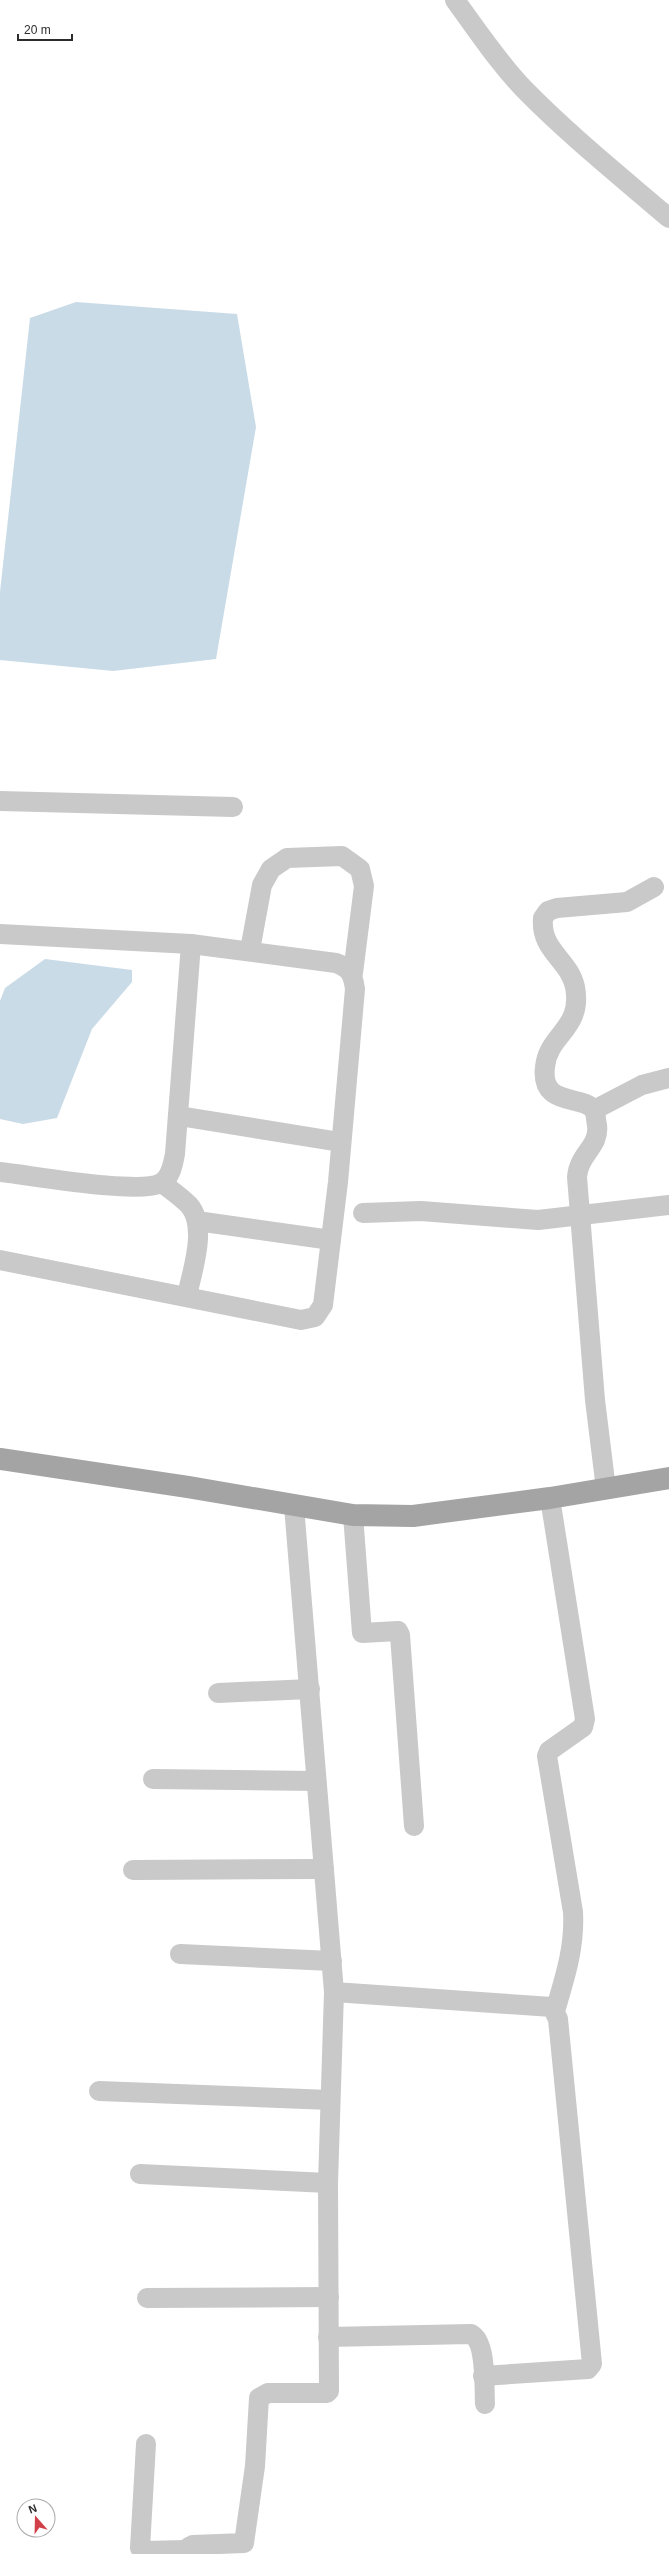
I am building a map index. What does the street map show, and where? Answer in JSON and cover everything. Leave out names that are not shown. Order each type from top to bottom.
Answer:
[{"type":"main road","points":[[0,1459],[188,1487],[353,1515],[413,1516],[550,1498],[669,1478]]},
{"type":"street","points":[[455,0],[491,50],[524,88],[588,150],[669,218]]},
{"type":"street","points":[[0,802],[232,807]]},
{"type":"street","points":[[0,1260],[187,1296],[301,1320],[315,1317],[323,1305],[331,1240],[355,989],[353,973],[364,886],[360,869],[342,856],[287,858],[270,869],[262,885],[250,950]]},
{"type":"street","points":[[654,887],[627,902],[557,908],[548,911],[543,918],[544,939],[553,953],[567,969],[575,989],[573,1019],[547,1056],[545,1066],[546,1084],[551,1091],[559,1097],[594,1110],[642,1085],[669,1078]]},
{"type":"street","points":[[0,934],[191,944],[250,950],[336,963],[345,966],[353,973]]},
{"type":"street","points":[[0,1172],[102,1184],[150,1187],[162,1183],[170,1173],[176,1154],[191,944]]},
{"type":"street","points":[[594,1110],[597,1126],[596,1140],[580,1161],[578,1168],[580,1214],[595,1400],[606,1489]]},
{"type":"street","points":[[178,1116],[340,1142]]},
{"type":"street","points":[[162,1183],[189,1206],[197,1221],[197,1239],[187,1296]]},
{"type":"street","points":[[363,1213],[421,1211],[538,1220],[669,1205]]},
{"type":"street","points":[[197,1221],[331,1240]]},
{"type":"street","points":[[550,1498],[585,1719],[583,1727],[549,1751],[547,1756],[573,1912],[574,1932],[571,1956],[555,2011]]},
{"type":"street","points":[[146,2444],[140,2548],[144,2551],[186,2552],[193,2545],[244,2543],[255,2466],[259,2398],[268,2393],[329,2392],[328,2183],[334,1992],[294,1506]]},
{"type":"street","points":[[353,1515],[362,1633],[398,1631],[400,1635],[414,1826]]},
{"type":"street","points":[[218,1693],[310,1690]]},
{"type":"street","points":[[153,1779],[316,1781]]},
{"type":"street","points":[[133,1870],[324,1869]]},
{"type":"street","points":[[180,1954],[332,1961]]},
{"type":"street","points":[[334,1992],[552,2007],[555,2011],[558,2019],[592,2364],[588,2369],[483,2376]]},
{"type":"street","points":[[99,2092],[330,2100]]},
{"type":"street","points":[[140,2174],[328,2183]]},
{"type":"street","points":[[147,2298],[329,2297]]},
{"type":"street","points":[[328,2337],[471,2334],[477,2339],[482,2348],[485,2404]]},
{"type":"water","points":[[76,302],[237,314],[256,427],[216,659],[113,671],[0,660],[0,592],[30,318]]},
{"type":"water","points":[[45,959],[132,970],[132,982],[92,1029],[57,1118],[23,1124],[0,1119],[0,1001],[5,988]]}]
